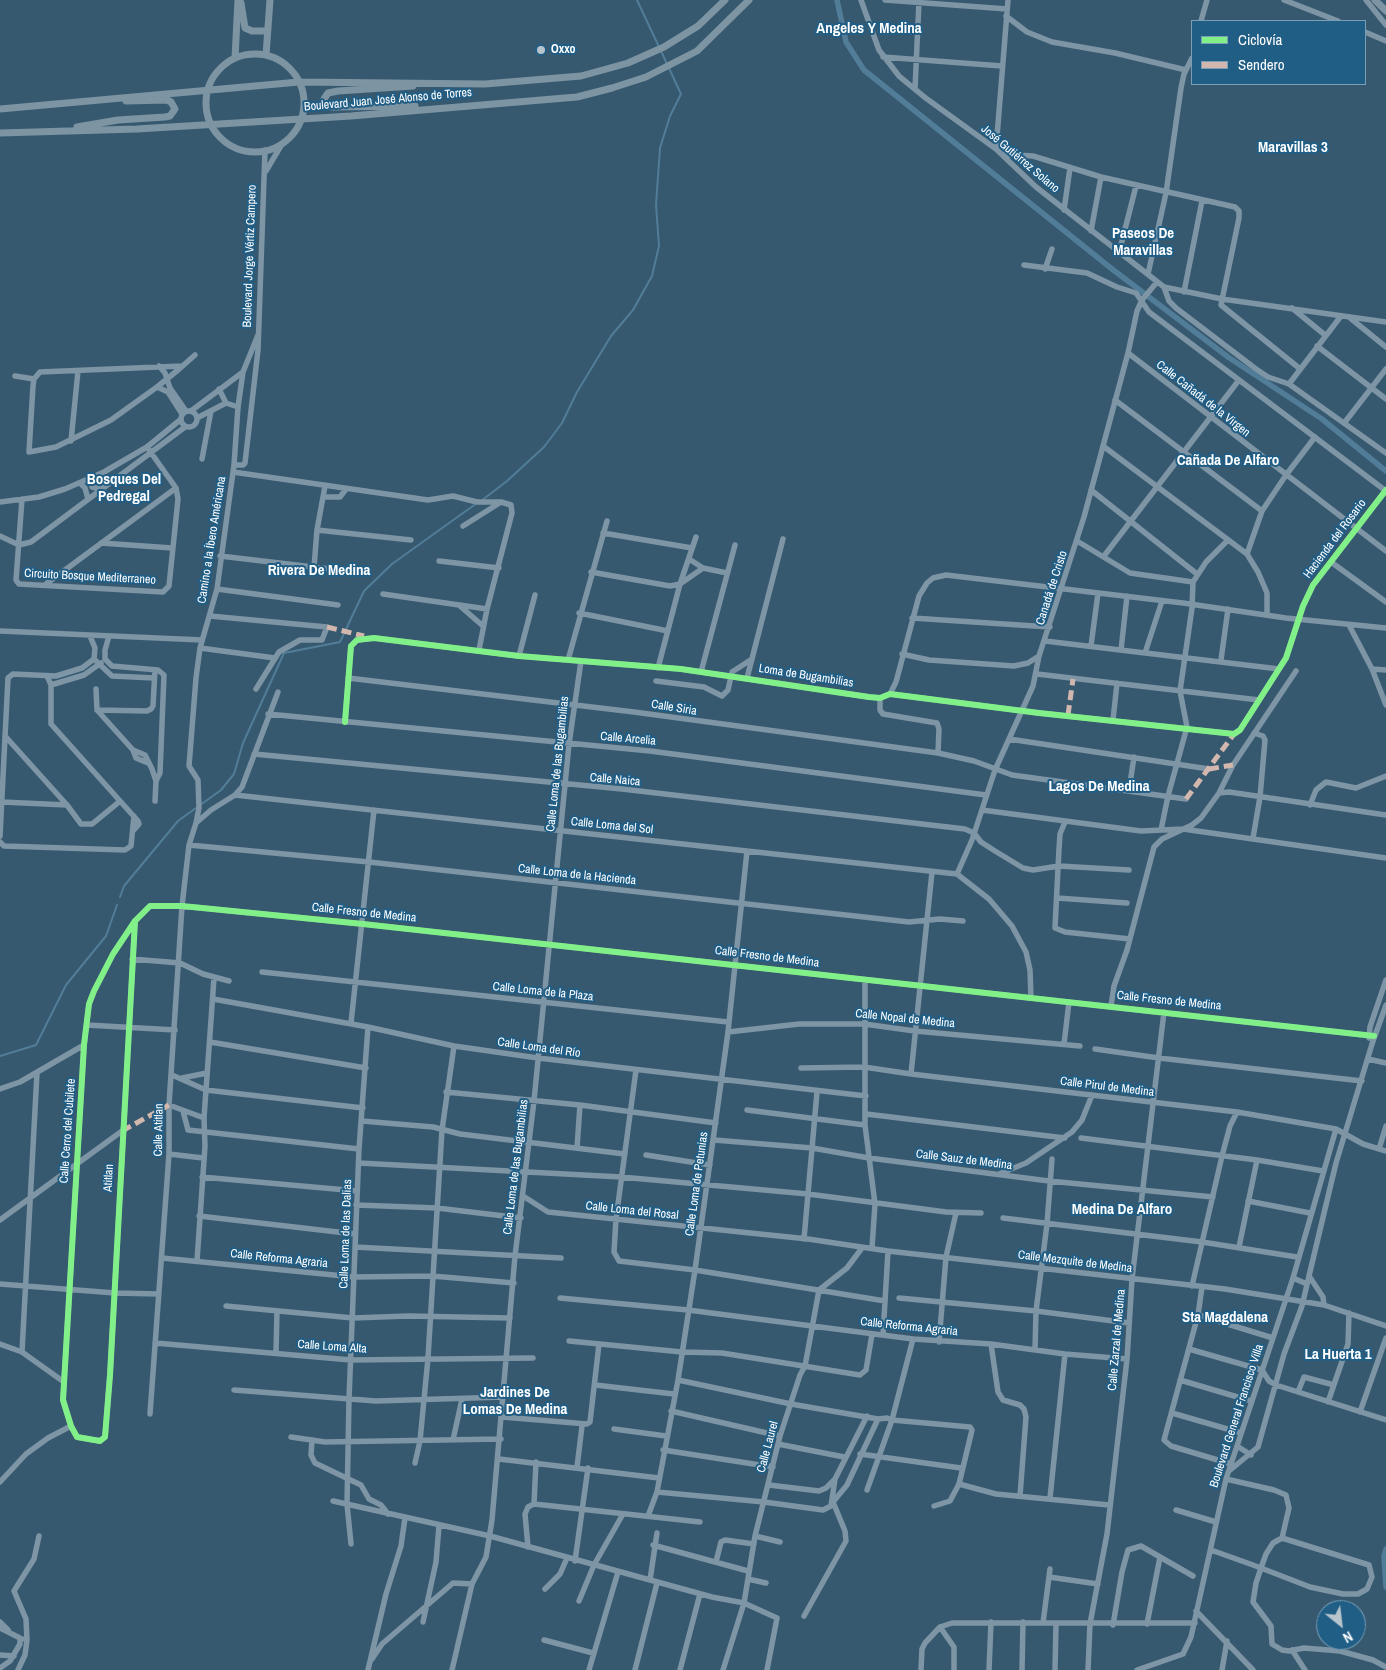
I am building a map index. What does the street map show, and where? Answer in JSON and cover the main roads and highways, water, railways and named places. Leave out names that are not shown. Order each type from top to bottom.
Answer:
[{"type":"main road","points":[[240,0],[245,28],[252,32],[266,31]]},
{"type":"main road","points":[[235,58],[240,0]]},
{"type":"main road","points":[[266,55],[266,31],[270,0]]},
{"type":"main road","name":"Boulevard Juan José Alonso de Torres","points":[[0,109],[299,82],[494,84],[581,76],[628,63],[674,41],[698,26],[725,0]]},
{"type":"main road","name":"Boulevard Juan José Alonso de Torres","points":[[0,133],[62,130],[137,130],[351,116],[577,96],[629,83],[684,58],[705,44],[748,0]]},
{"type":"main road","points":[[1375,0],[1386,12]]},
{"type":"main road","points":[[252,54],[266,55],[284,64],[299,82],[304,99],[302,118],[294,133],[282,144],[265,150],[244,149],[224,140],[210,124],[204,106],[207,89],[216,72],[235,58],[252,54]]},
{"type":"main road","points":[[433,83],[384,89],[338,91],[328,93],[324,99],[326,105],[332,107],[411,106],[433,108]]},
{"type":"main road","points":[[62,130],[98,122],[165,117],[170,116],[174,110],[171,102],[166,100],[99,100]]},
{"type":"waterway","points":[[637,0],[659,47]]},
{"type":"waterway","points":[[837,0],[846,42],[864,70],[1112,269],[1228,357],[1322,419],[1386,471]]},
{"type":"waterway","points":[[481,501],[507,481],[544,447],[562,423],[577,392],[611,336],[633,310],[652,276],[659,246],[656,205],[660,148],[670,116],[681,94],[661,51]]},
{"type":"waterway","points":[[120,897],[124,886],[178,821],[221,790],[234,774],[243,743],[284,653],[340,642],[364,591],[392,564],[477,503]]},
{"type":"waterway","points":[[0,1056],[36,1045],[66,985],[106,936],[117,905]]},
{"type":"waterway","points":[[1386,1549],[1384,1556],[1386,1587]]},
{"type":"place","name":"Oxxo","points":[[541,50]]},
{"type":"district","name":"Angeles Y Medina","points":[[869,29]]},
{"type":"district","name":"Maravillas 3","points":[[1293,148]]},
{"type":"district","name":"Paseos De Maravillas","points":[[1143,242]]},
{"type":"district","name":"Cañada De Alfaro","points":[[1228,461]]},
{"type":"district","name":"Bosques Del Pedregal","points":[[124,488]]},
{"type":"district","name":"Rivera De Medina","points":[[319,571]]},
{"type":"district","name":"Lagos De Medina","points":[[1099,787]]},
{"type":"district","name":"Medina De Alfaro","points":[[1122,1210]]},
{"type":"district","name":"Sta Magdalena","points":[[1225,1318]]},
{"type":"district","name":"La Huerta 1","points":[[1338,1355]]},
{"type":"district","name":"Jardines De Lomas De Medina","points":[[515,1402]]}]
